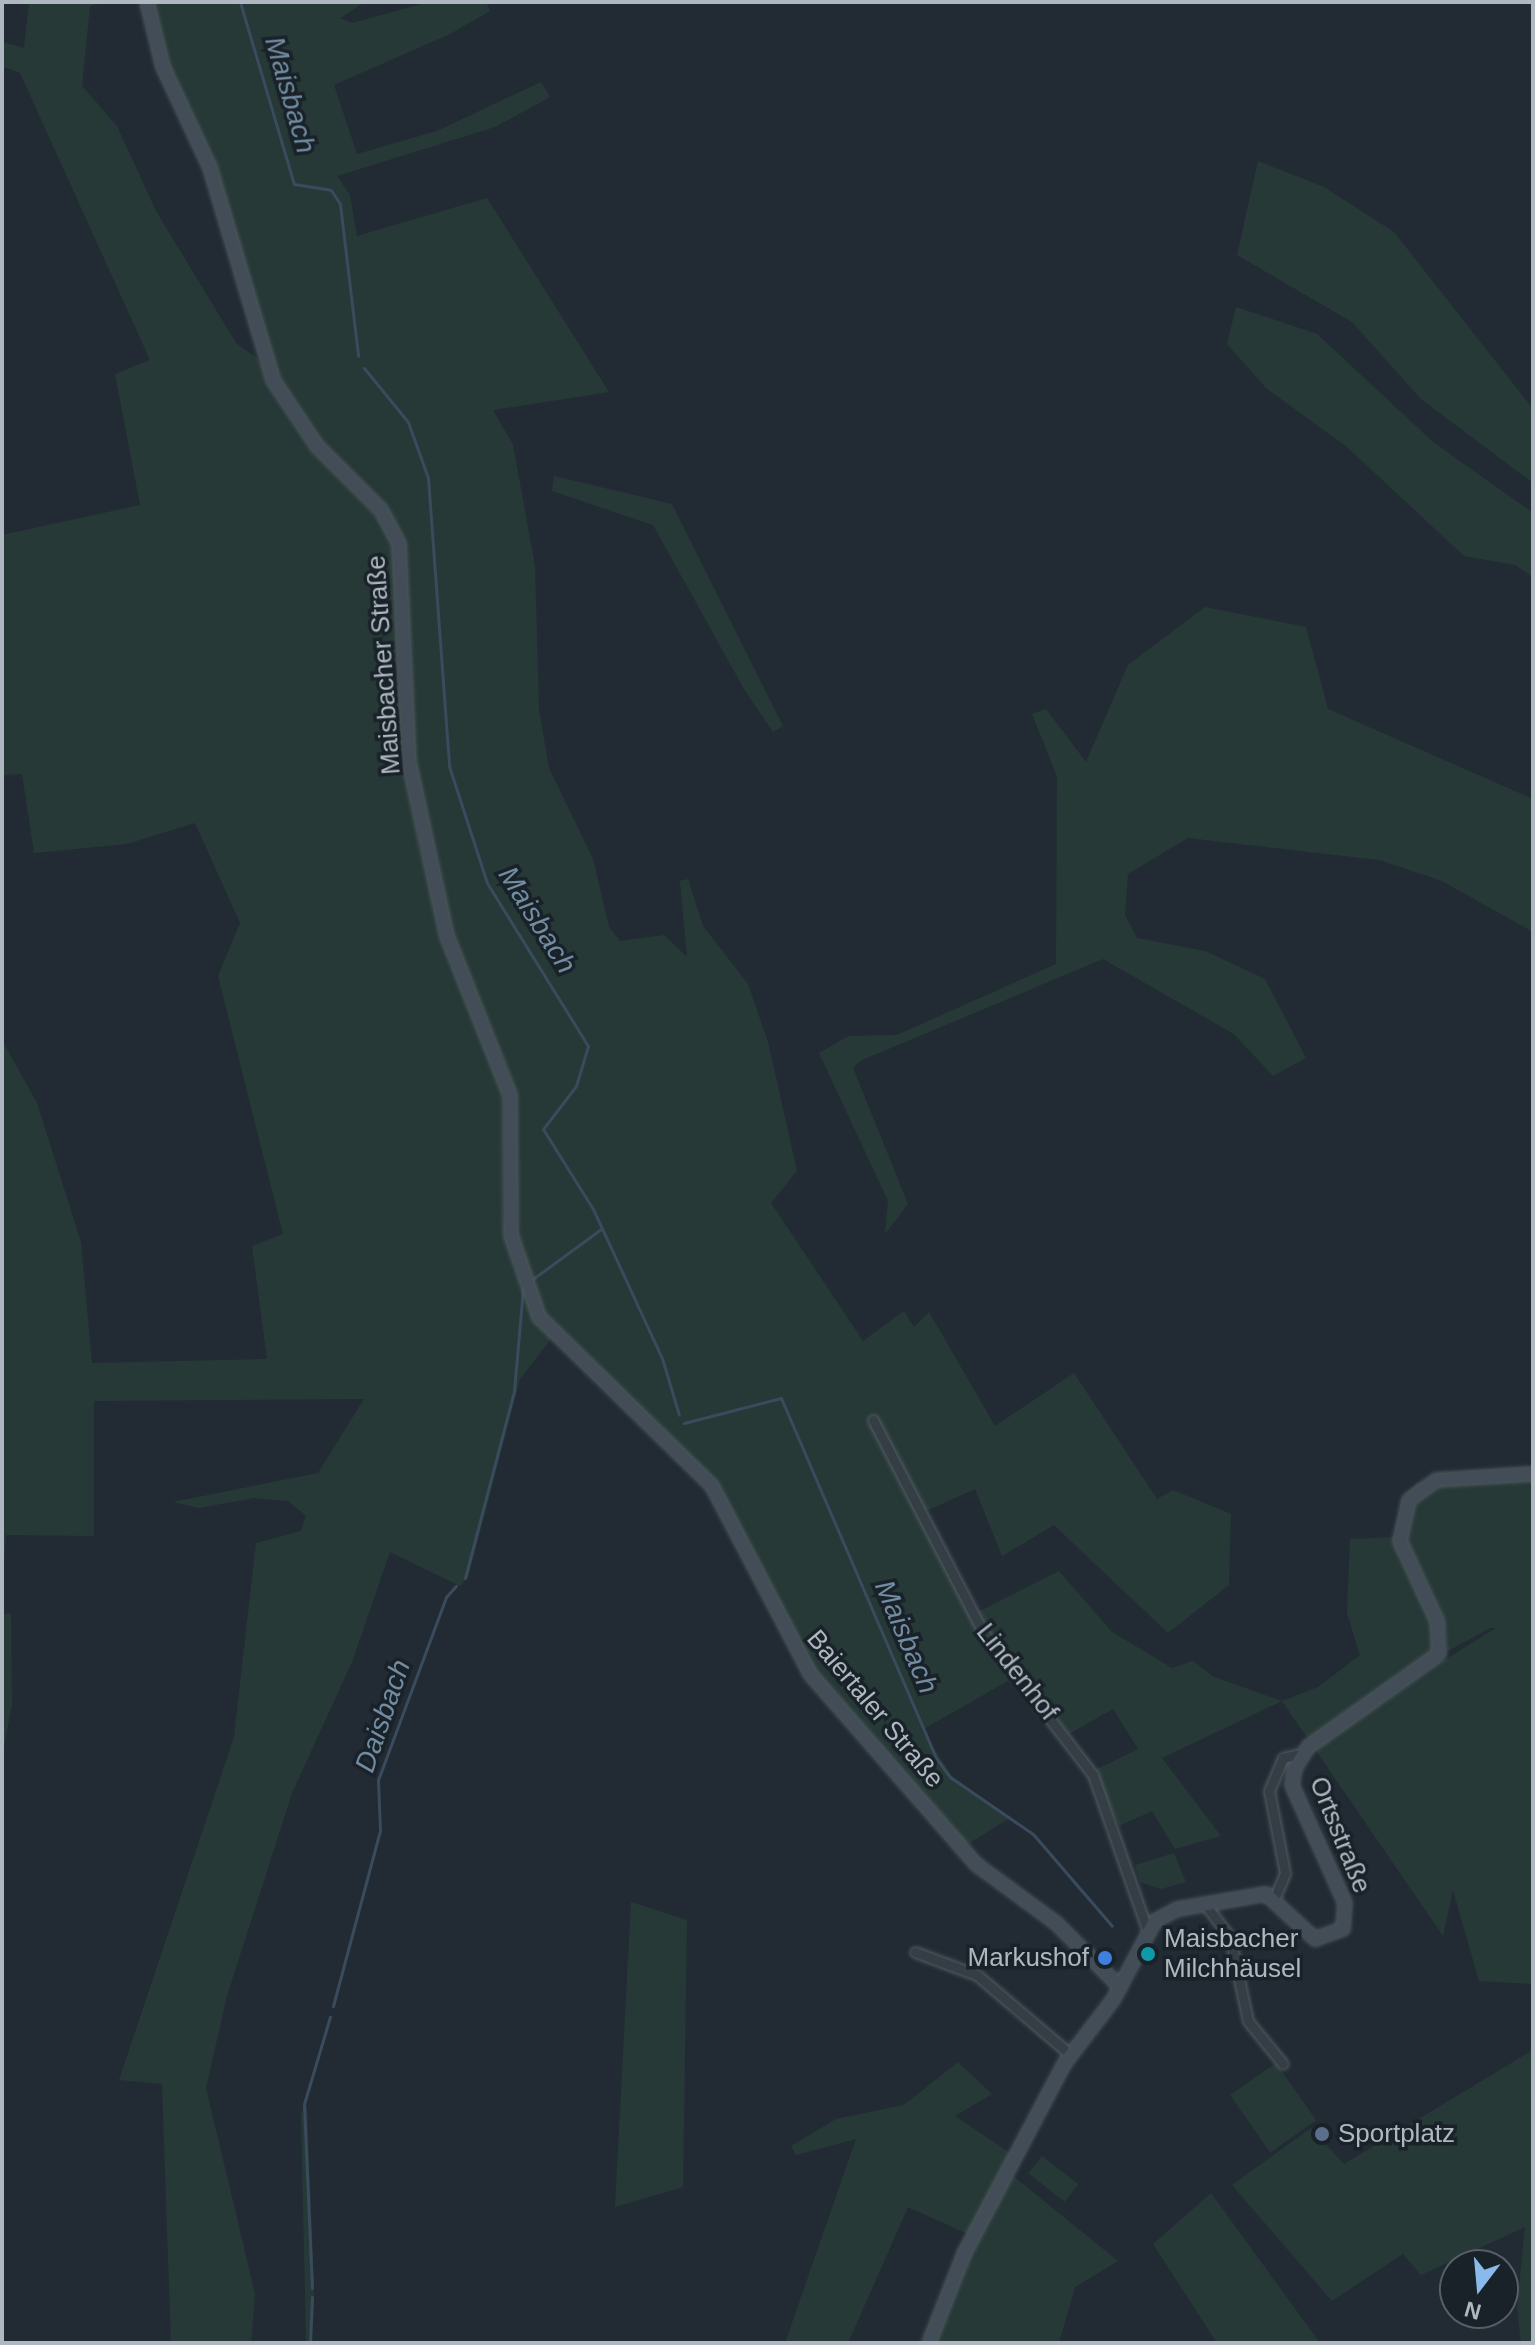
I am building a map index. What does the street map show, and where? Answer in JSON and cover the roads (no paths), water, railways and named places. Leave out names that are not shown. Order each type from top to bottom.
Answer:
[{"type":"street","name":"Maisbacher Straße","points":[[147,2],[161,60],[210,168],[273,380],[317,446],[381,510],[401,553],[407,748],[447,936],[511,1100],[510,1230],[523,1278]]},
{"type":"street","name":"Baiertaler Straße","points":[[523,1278],[545,1327],[712,1486],[811,1675],[977,1865],[1056,1923],[1120,1987]]},
{"type":"street","name":"Lindenhof","points":[[873,1420],[980,1628],[1093,1775],[1147,1929]]},
{"type":"street","points":[[929,2343],[964,2254],[1071,2055],[1120,1987],[1147,1929],[1163,1915],[1204,1903],[1275,1897],[1285,1873],[1269,1791],[1283,1758],[1304,1751],[1439,1654],[1437,1621],[1400,1541],[1409,1500],[1437,1480],[1533,1474]]},
{"type":"street","name":"Ortsstraße","points":[[1275,1897],[1315,1939],[1334,1938],[1345,1925],[1345,1903],[1292,1785],[1304,1751]]},
{"type":"street","points":[[1204,1903],[1230,1937],[1248,2021],[1283,2064]]},
{"type":"street","points":[[915,1952],[977,1975],[1071,2055]]},
{"type":"waterway","name":"Maisbach","points":[[240,2],[294,184],[331,190],[340,204],[358,356]]},
{"type":"waterway","name":"Maisbach","points":[[364,368],[408,422],[428,478],[449,766],[487,883],[588,1046],[576,1086],[543,1129],[593,1209],[662,1358],[679,1415]]},
{"type":"waterway","name":"Daisbach","points":[[530,1281],[601,1229]]},
{"type":"waterway","name":"Daisbach","points":[[465,1578],[514,1391],[523,1288]]},
{"type":"waterway","name":"Maisbach","points":[[684,1423],[781,1398],[936,1758],[950,1777],[1033,1834],[1112,1926]]},
{"type":"waterway","name":"Daisbach","points":[[333,2006],[380,1830],[378,1780],[446,1597],[456,1586]]},
{"type":"waterway","name":"Daisbach","points":[[312,2288],[304,2104],[330,2017]]},
{"type":"waterway","name":"Daisbach","points":[[310,2343],[312,2297]]},
{"type":"place","name":"Maisbacher Milchhäusel","points":[[1148,1954]]},
{"type":"place","name":"Markushof","points":[[1105,1958]]},
{"type":"place","name":"Sportplatz","points":[[1322,2134]]}]
